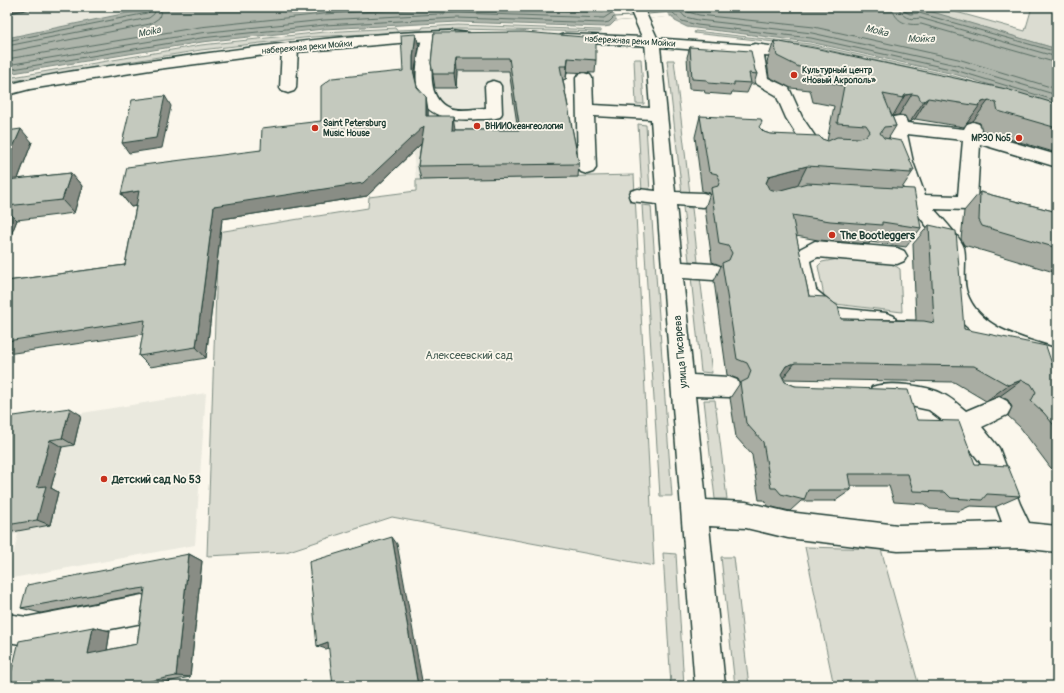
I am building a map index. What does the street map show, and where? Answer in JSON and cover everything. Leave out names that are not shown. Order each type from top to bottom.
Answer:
[{"type":"street","name":"улица Писарева","points":[[639,13],[652,42],[710,686]]},
{"type":"street","name":"набережная реки Мойки","points":[[7,90],[28,84],[194,58],[290,48],[429,37],[479,36]]},
{"type":"street","points":[[429,37],[424,74],[425,88],[432,102],[437,108],[445,112],[456,114],[494,113],[493,86]]},
{"type":"street","name":"набережная реки Мойки","points":[[554,37],[755,49],[816,56]]},
{"type":"street","points":[[288,88],[290,48]]},
{"type":"street","points":[[755,49],[761,80],[783,92],[794,118],[817,152]]},
{"type":"street","points":[[584,78],[587,168]]},
{"type":"street","points":[[585,110],[659,114]]},
{"type":"street","points":[[1047,378],[1053,369],[1054,357],[1010,344],[985,330],[966,314],[956,292],[954,247],[918,202],[894,154],[898,124],[949,132],[972,132],[1057,161]]},
{"type":"street","points":[[967,204],[972,132]]},
{"type":"street","points":[[793,149],[817,152],[836,151]]},
{"type":"street","points":[[638,196],[703,200]]},
{"type":"street","points":[[870,199],[967,204],[1053,228],[1057,227]]},
{"type":"street","points":[[897,256],[815,249],[799,258],[796,276],[806,294],[833,316],[897,323]]},
{"type":"street","points":[[673,270],[713,272]]},
{"type":"street","points":[[683,384],[729,387]]},
{"type":"street","points":[[862,393],[901,394],[935,401],[964,423],[990,456],[1009,509],[1021,535]]},
{"type":"street","points":[[964,423],[999,408]]},
{"type":"street","points":[[694,512],[746,515],[788,525],[898,538],[1021,535],[1057,539]]},
{"type":"street","points":[[21,658],[17,629],[142,609]]},
{"type":"shaded area","points":[[7,7],[156,7],[7,38]]},
{"type":"shaded area","name":"ВНИИОкеангеология","points":[[516,46],[537,88],[552,178],[416,180],[403,48]]},
{"type":"shaded area","name":"Детский сад № 53","points":[[206,393],[195,545],[7,579],[18,534],[7,535],[7,425]]},
{"type":"green space","points":[[901,7],[958,7],[956,12],[1025,31],[1032,7],[1057,7],[1057,49],[916,8],[915,11]]},
{"type":"green space","points":[[458,25],[601,30],[601,32],[458,29],[312,37],[201,50],[7,82],[7,78],[201,45],[324,32],[396,28],[396,30],[422,29],[423,27]]},
{"type":"green space","points":[[695,31],[810,44],[954,76],[1057,108],[1057,110],[953,78],[810,46],[694,33]]},
{"type":"green space","points":[[634,59],[641,59],[644,104],[636,104]]},
{"type":"green space","points":[[667,60],[674,60],[690,194],[682,194]]},
{"type":"green space","points":[[638,124],[646,125],[650,192],[642,192]]},
{"type":"green space","name":"Алексеевский сад","points":[[634,175],[654,566],[392,517],[286,552],[207,556],[218,232],[368,208],[369,197],[416,191],[416,180]]},
{"type":"green space","points":[[642,205],[651,206],[672,496],[660,496]]},
{"type":"green space","points":[[683,207],[692,208],[698,262],[689,261]]},
{"type":"green space","points":[[838,259],[878,261],[894,265],[900,269],[902,312],[827,303],[825,301],[818,266],[822,262]]},
{"type":"green space","points":[[691,277],[700,277],[712,373],[701,372]]},
{"type":"green space","points":[[704,400],[715,400],[727,499],[715,499]]},
{"type":"green space","points":[[805,547],[881,549],[919,686],[834,686]]},
{"type":"green space","points":[[663,553],[676,554],[684,686],[671,686]]},
{"type":"green space","points":[[721,557],[734,557],[749,686],[735,686]]},
{"type":"water","name":"Мойка","points":[[156,7],[901,7],[914,11],[916,7],[1057,49],[1057,105],[954,74],[810,42],[687,27],[675,21],[672,16],[615,21],[610,26],[604,27],[458,22],[324,29],[202,42],[7,74],[7,38]]},
{"type":"pier","points":[[611,7],[665,7],[670,17],[617,21]]},
{"type":"building","points":[[524,32],[596,38],[596,60],[568,58],[567,66],[560,66],[579,164],[418,166],[424,126],[363,183],[214,206],[196,347],[139,356],[145,320],[7,341],[7,281],[125,265],[139,191],[121,194],[127,167],[261,150],[262,128],[321,121],[321,86],[332,78],[403,71],[401,35],[416,34],[413,70],[417,87],[426,97],[426,116],[453,116],[452,130],[520,130],[509,58],[456,58],[454,74],[433,74],[431,63],[434,33]]},
{"type":"building","points":[[774,41],[814,48],[1006,89],[1057,104],[1057,128],[998,111],[996,103],[989,100],[982,102],[979,106],[928,98],[921,101],[918,95],[912,94],[905,95],[903,98],[883,94],[896,126],[884,127],[880,133],[884,138],[902,141],[914,170],[911,170],[911,173],[807,166],[769,176],[766,183],[769,189],[777,191],[807,183],[914,189],[921,228],[882,222],[882,225],[830,221],[792,215],[809,296],[826,297],[838,306],[841,319],[924,321],[934,323],[929,225],[956,231],[964,329],[1046,346],[1053,367],[1057,363],[1057,429],[1044,413],[1031,401],[1036,392],[1031,384],[1022,380],[1008,385],[974,366],[795,363],[786,366],[781,374],[785,382],[795,386],[908,390],[917,420],[959,421],[975,464],[1008,466],[1020,496],[987,494],[982,500],[951,498],[945,492],[913,491],[908,474],[848,474],[851,490],[808,490],[804,500],[781,494],[776,488],[771,488],[763,442],[746,423],[740,383],[748,379],[751,371],[747,363],[737,359],[722,263],[729,260],[732,253],[728,246],[719,244],[711,188],[718,186],[720,180],[717,174],[709,172],[700,116],[761,119],[762,122],[759,127],[764,132],[770,134],[819,136],[828,141],[837,137],[859,138],[866,136],[870,131],[866,125],[837,123],[844,86],[822,81],[819,69],[799,67],[777,56]]},
{"type":"building","points":[[690,47],[751,51],[757,74],[749,73],[751,83],[734,82],[734,85],[708,83],[707,80],[692,79]]},
{"type":"building","points":[[165,96],[156,138],[122,143],[132,100]]},
{"type":"building","points":[[21,129],[7,161],[7,131]]},
{"type":"building","points":[[71,173],[62,200],[7,206],[7,180]]},
{"type":"building","points":[[980,192],[1057,212],[1057,248],[982,226],[979,220]]},
{"type":"building","points":[[70,408],[62,438],[50,440],[37,487],[46,486],[37,520],[7,525],[7,417]]},
{"type":"building","points":[[392,537],[418,686],[333,686],[328,642],[317,646],[309,562]]},
{"type":"building","points":[[189,554],[176,676],[126,686],[8,686],[19,641],[93,627],[88,654],[137,644],[145,588],[131,590],[126,589],[21,608],[27,585]]},
{"type":"place","name":"Культурный центр «Новый Акрополь»","points":[[794,75]]},
{"type":"place","name":"ВНИИОкеангеология","points":[[477,126]]},
{"type":"place","name":"Saint Petersburg Music House","points":[[315,128]]},
{"type":"place","name":"МРЭО №5","points":[[1019,138]]},
{"type":"place","name":"The Bootleggers","points":[[832,235]]},
{"type":"place","name":"Детский сад № 53","points":[[104,479]]},
{"type":"water label","name":"Moika","points":[[877,30]]},
{"type":"water label","name":"Moika","points":[[149,31]]}]
